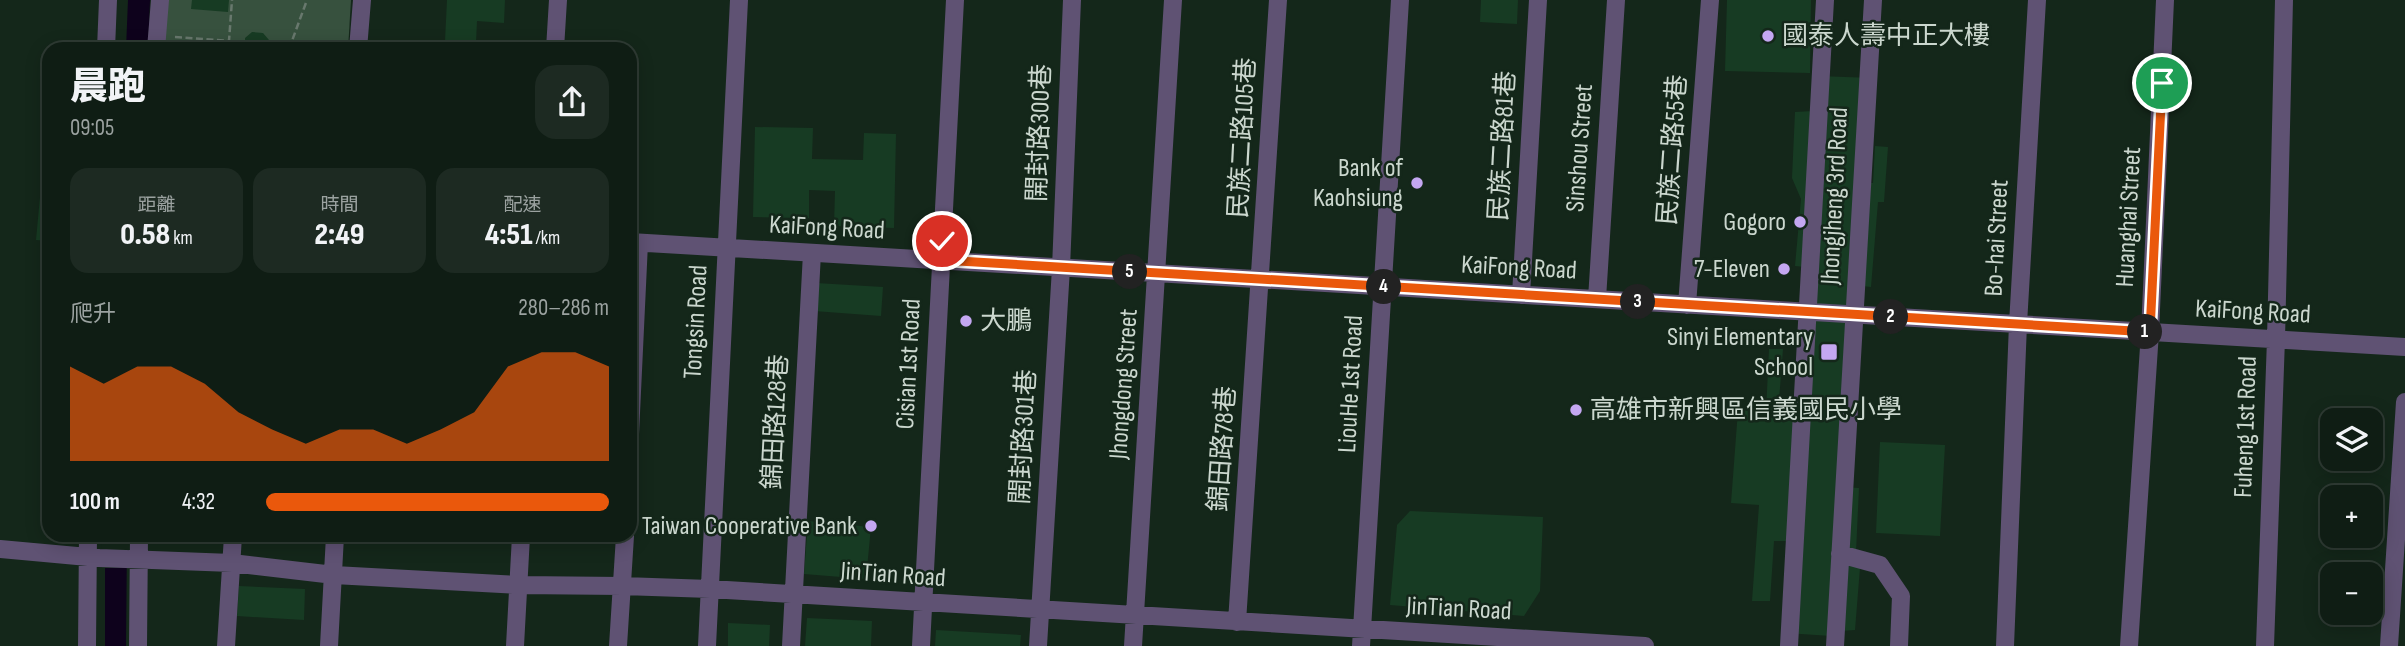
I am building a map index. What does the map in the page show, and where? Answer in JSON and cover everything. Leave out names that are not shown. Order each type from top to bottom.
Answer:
[{"type":"street","points":[[106,42],[108,0]]},
{"type":"street","points":[[157,42],[160,0]]},
{"type":"street","points":[[359,42],[362,0]]},
{"type":"street","points":[[555,42],[558,0]]},
{"type":"street","name":"Tongsin Road","points":[[707,646],[739,0]]},
{"type":"street","name":"Cisian 1st Road","points":[[921,646],[955,0]]},
{"type":"street","name":"開封路300巷","points":[[1060,268],[1072,0]]},
{"type":"street","name":"Jhongdong Street","points":[[1133,646],[1172,0]]},
{"type":"street","name":"民族二路105巷","points":[[1261,279],[1278,0]]},
{"type":"street","name":"LiouHe 1st Road","points":[[1362,638],[1400,0]]},
{"type":"street","name":"民族二路81巷","points":[[1521,295],[1538,0]]},
{"type":"street","name":"Sinshou Street","points":[[1597,299],[1616,0]]},
{"type":"street","name":"民族二路55巷","points":[[1687,305],[1710,0]]},
{"type":"street","name":"Jhongjheng 3rd Road","points":[[1789,646],[1825,0]]},
{"type":"street","name":"Jhongjheng 3rd Road","points":[[1835,646],[1873,0]]},
{"type":"street","name":"Bo-hai Street","points":[[2005,646],[2018,324],[2037,0]]},
{"type":"street","name":"Huanghai Street","points":[[2129,646],[2150,332],[2165,0]]},
{"type":"street","name":"Fuheng 1st Road","points":[[2265,646],[2284,0]]},
{"type":"street","name":"KaiFong Road","points":[[637,242],[2405,347]]},
{"type":"street","name":"錦田路128巷","points":[[791,646],[812,253]]},
{"type":"street","name":"開封路301巷","points":[[1038,646],[1060,268]]},
{"type":"street","name":"錦田路78巷","points":[[1237,622],[1261,279]]},
{"type":"street","points":[[2389,646],[2405,402]]},
{"type":"street","points":[[87,646],[94,558],[90,542]]},
{"type":"street","points":[[138,542],[133,560],[138,646]]},
{"type":"street","points":[[226,646],[233,542]]},
{"type":"street","points":[[329,646],[335,542]]},
{"type":"street","points":[[515,646],[522,542]]},
{"type":"street","points":[[618,646],[625,542]]},
{"type":"street","points":[[0,549],[94,558]]},
{"type":"street","points":[[1840,554],[1880,565],[1901,596],[1899,646]]},
{"type":"street","name":"JinTian Road","points":[[94,558],[232,563],[334,575],[518,585],[710,589],[1237,622],[1362,638],[1645,646]]},
{"type":"path","points":[[229,41],[232,0]]},
{"type":"path","points":[[291,42],[307,0]]},
{"type":"path","points":[[157,42],[195,39],[244,42]]},
{"type":"green space","points":[[167,0],[351,0],[348,42],[164,42]]},
{"type":"shaded area","points":[[128,0],[150,0],[148,42],[126,42]]},
{"type":"shaded area","points":[[105,542],[127,542],[126,646],[105,646]]},
{"type":"pier","points":[[102,542],[130,542],[129,568],[101,568]]},
{"type":"building","points":[[192,0],[229,0],[228,12],[191,9]]},
{"type":"building","points":[[447,0],[505,0],[504,23],[477,21],[476,42],[445,41]]},
{"type":"building","points":[[1481,0],[1518,0],[1517,24],[1480,22]]},
{"type":"building","name":"國泰人壽中正大樓","points":[[1727,0],[1811,0],[1810,73],[1725,71]]},
{"type":"building","points":[[252,32],[263,33],[269,42],[245,42],[245,38]]},
{"type":"building","points":[[1818,76],[1873,78],[1860,182],[1873,183],[1875,146],[1888,147],[1884,202],[1878,202],[1871,287],[1853,285],[1841,487],[1859,488],[1856,552],[1860,568],[1855,630],[1840,631],[1831,636],[1786,633],[1791,541],[1774,541],[1770,601],[1752,601],[1759,505],[1731,503],[1738,410],[1766,412],[1769,349],[1783,349],[1778,413],[1808,414],[1816,268],[1795,266],[1801,199],[1792,178],[1795,112],[1813,111]]},
{"type":"building","points":[[755,127],[813,128],[812,159],[863,160],[864,133],[896,134],[894,228],[834,226],[835,191],[809,190],[809,218],[753,217]]},
{"type":"building","points":[[41,186],[42,240],[36,240]]},
{"type":"building","points":[[816,283],[883,287],[881,316],[814,311]]},
{"type":"building","points":[[1880,442],[1945,445],[1940,536],[1876,533]]},
{"type":"building","points":[[1410,511],[1543,517],[1540,591],[1524,616],[1390,605],[1397,525]]},
{"type":"building","points":[[808,521],[871,527],[866,579],[804,574]]},
{"type":"building","points":[[239,586],[305,589],[304,620],[237,616]]},
{"type":"building","points":[[807,618],[872,621],[871,646],[805,646]]},
{"type":"building","points":[[728,623],[770,625],[769,646],[728,646]]},
{"type":"building","points":[[936,630],[1021,635],[1020,646],[935,646]]},
{"type":"place","name":"國泰人壽中正大樓","points":[[1768,36]]},
{"type":"place","name":"Bank of Kaohsiung","points":[[1417,183]]},
{"type":"place","name":"Gogoro","points":[[1800,222]]},
{"type":"place","name":"7-Eleven","points":[[1784,269]]},
{"type":"place","name":"大鵬","points":[[966,321]]},
{"type":"place","name":"Sinyi Elementary School","points":[[1829,352]]},
{"type":"place","name":"高雄市新興區信義國民小學","points":[[1576,410]]},
{"type":"place","name":"Taiwan Cooperative Bank","points":[[871,526]]},
{"type":"route","points":[[942,241],[941,260],[2150,332],[2162,83]]}]
